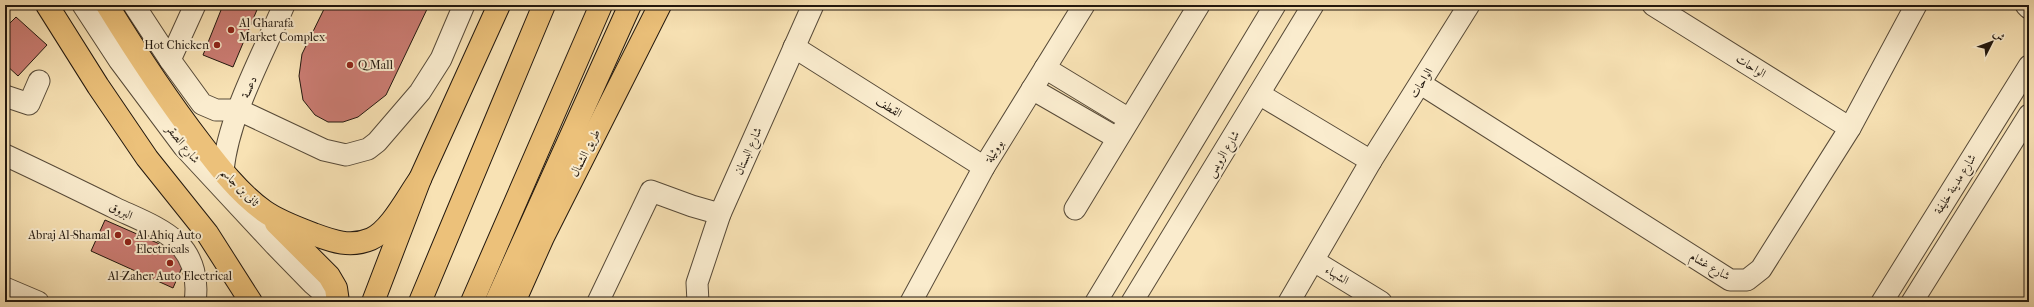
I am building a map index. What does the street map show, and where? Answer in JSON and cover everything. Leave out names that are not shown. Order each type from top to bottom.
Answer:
[{"type":"main road","points":[[47,5],[98,86],[147,158],[207,233],[267,302]]},
{"type":"main road","name":"ثانى بن جاسم","points":[[107,5],[171,104],[223,171],[244,194],[265,211],[328,240],[355,244],[372,238],[388,225],[420,179]]},
{"type":"main road","points":[[373,302],[420,179],[499,5]]},
{"type":"main road","points":[[420,302],[544,5]]},
{"type":"main road","points":[[472,302],[601,5]]},
{"type":"main road","points":[[496,302],[630,5]]},
{"type":"main road","name":"طريق الشمال","points":[[514,302],[543,237],[660,5]]},
{"type":"main road","points":[[265,211],[329,276],[336,288],[338,302]]},
{"type":"main road","points":[[207,233],[251,302]]},
{"type":"street","name":"شارع الصقر","points":[[68,5],[129,96],[174,156],[266,256],[311,293],[334,302]]},
{"type":"street","name":"شارع الصقر","points":[[83,5],[119,60],[184,147],[240,209],[311,293]]},
{"type":"street","points":[[134,5],[170,60],[202,104],[216,110],[239,110],[335,154],[357,153],[368,149],[377,142],[407,108],[428,81],[441,59],[464,5]]},
{"type":"street","name":"دعسة","points":[[223,171],[229,135],[284,5]]},
{"type":"street","name":"شارع البستان","points":[[698,302],[697,283],[720,214],[813,5]]},
{"type":"street","points":[[1075,209],[1199,5]]},
{"type":"street","points":[[1096,302],[1275,5]]},
{"type":"street","name":"شارع الرويس","points":[[1132,302],[1313,5]]},
{"type":"street","name":"الواحات","points":[[1290,302],[1371,161],[1421,84],[1469,5]]},
{"type":"street","name":"الواحات","points":[[1652,5],[1850,128]]},
{"type":"street","name":"شارع غشام","points":[[1421,84],[1730,280],[1747,280],[1761,269],[1850,128],[1916,5]]},
{"type":"street","points":[[2026,5],[2029,8]]},
{"type":"street","name":"بووثيلة","points":[[911,302],[984,167],[1045,68],[1078,7]]},
{"type":"street","points":[[170,60],[191,8]]},
{"type":"street","name":"القطف","points":[[794,47],[984,167]]},
{"type":"street","name":"شارع مدينة خليفة","points":[[1882,302],[2029,66]]},
{"type":"street","points":[[1045,68],[1129,119]]},
{"type":"street","points":[[5,96],[29,104],[39,81]]},
{"type":"street","points":[[1032,89],[1117,138]]},
{"type":"street","points":[[1259,94],[1371,161]]},
{"type":"street","points":[[1912,302],[2029,115]]},
{"type":"street","name":"البروق","points":[[5,155],[151,225],[178,243],[188,257],[195,272],[197,289],[195,302]]},
{"type":"street","points":[[598,302],[651,192],[720,214]]},
{"type":"street","name":"الشهباء","points":[[1314,261],[1381,302]]},
{"type":"street","points":[[5,288],[38,302]]},
{"type":"building","name":"Al Gharafa Market Complex","points":[[223,5],[259,5],[233,67],[203,55]]},
{"type":"building","name":"Q Mall","points":[[326,5],[429,5],[386,95],[358,117],[343,122],[328,122],[315,115],[303,100],[299,76],[302,54]]},
{"type":"building","points":[[16,17],[47,45],[18,76],[5,64],[5,28]]},
{"type":"building","points":[[105,220],[187,256],[173,288],[91,251]]},
{"type":"place","name":"Al Gharafa Market Complex","points":[[231,30]]},
{"type":"place","name":"Hot Chicken","points":[[217,45]]},
{"type":"place","name":"Q Mall","points":[[350,65]]},
{"type":"place","name":"Abraj Al-Shamal","points":[[118,235]]},
{"type":"place","name":"Al Ahiq Auto Electricals","points":[[128,242]]},
{"type":"place","name":"Al-Zaher Auto Electrical","points":[[170,263]]}]
